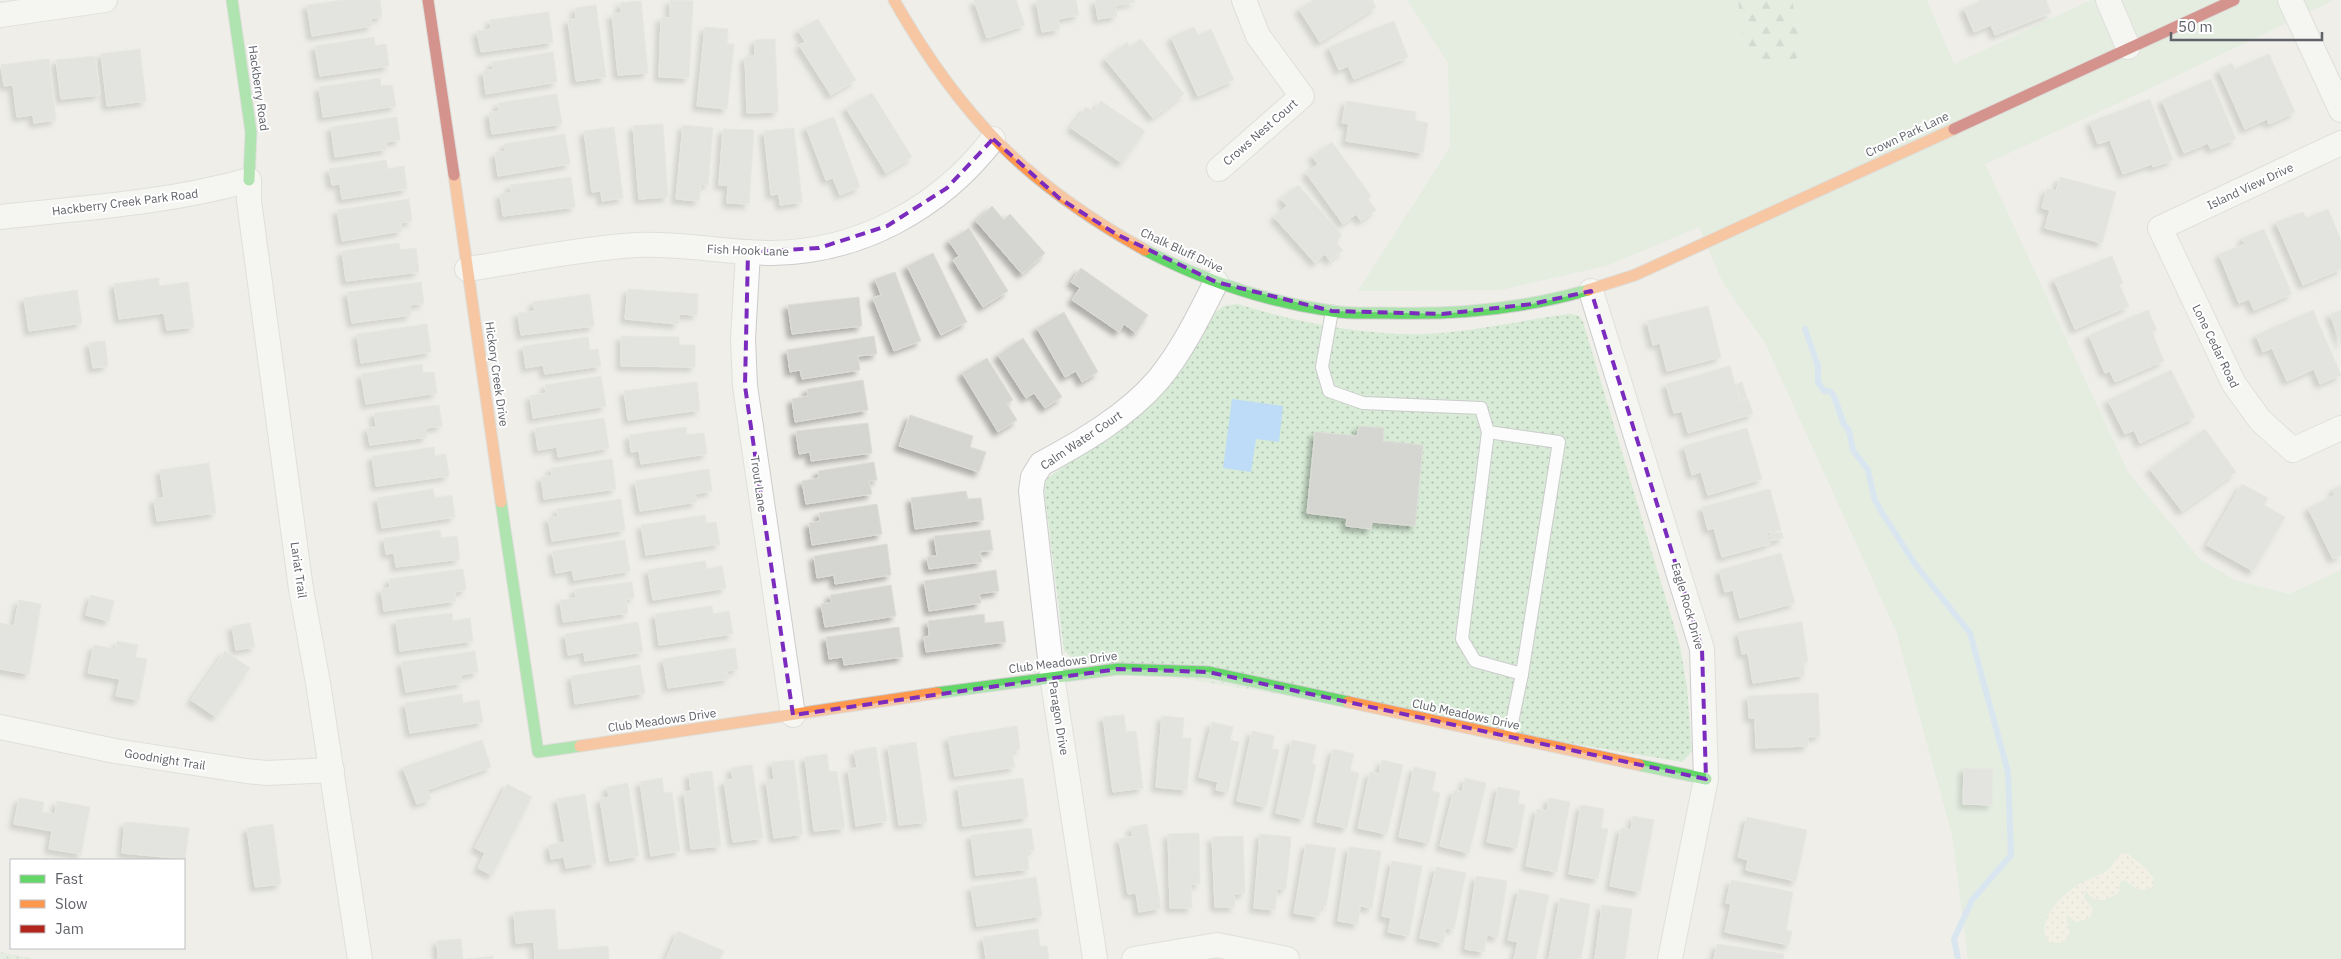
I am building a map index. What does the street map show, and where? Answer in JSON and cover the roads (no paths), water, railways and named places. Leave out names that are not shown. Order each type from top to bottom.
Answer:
[{"type":"street","points":[[0,14],[105,0]]},
{"type":"street","name":"Hackberry Road","points":[[232,0],[251,132],[249,180]]},
{"type":"street","name":"Hickory Creek Drive","points":[[428,0],[538,752]]},
{"type":"street","name":"Chalk Bluff Drive","points":[[894,0],[925,54],[950,89],[993,139],[1067,203],[1116,234],[1165,260],[1216,282],[1332,311],[1442,314],[1532,304],[1591,292]]},
{"type":"street","name":"Crows Nest Court","points":[[1219,169],[1302,96],[1258,36],[1244,0]]},
{"type":"street","points":[[2108,0],[2128,47]]},
{"type":"street","name":"Crown Park Lane","points":[[1591,292],[1676,258],[2128,47],[2234,0]]},
{"type":"street","points":[[2290,0],[2341,110]]},
{"type":"street","name":"Fish Hook Lane","points":[[468,269],[635,245],[772,253],[819,248],[850,240],[887,226],[928,203],[977,160],[993,139]]},
{"type":"street","name":"Island View Drive","points":[[2160,228],[2341,143]]},
{"type":"street","name":"Hackberry Creek Park Road","points":[[0,216],[154,200],[214,190],[249,180]]},
{"type":"street","name":"Lariat Trail","points":[[249,180],[249,201],[301,589],[332,770],[360,959]]},
{"type":"street","name":"Lone Cedar Road","points":[[2160,228],[2234,384],[2260,420],[2293,450],[2341,428]]},
{"type":"street","name":"Trout Lane","points":[[748,252],[743,362],[793,715]]},
{"type":"street","name":"Calm Water Court","points":[[1033,477],[1041,464],[1118,416],[1157,381],[1175,358],[1216,282]]},
{"type":"street","name":"Eagle Rock Drive","points":[[1591,292],[1702,649],[1706,779],[1670,959]]},
{"type":"street","name":"Paragon Drive","points":[[1033,477],[1031,491],[1052,676],[1095,959]]},
{"type":"street","name":"Club Meadows Drive","points":[[538,752],[1052,676],[1118,669],[1208,672],[1706,779]]},
{"type":"street","name":"Goodnight Trail","points":[[0,728],[116,751],[246,771],[267,773],[332,770]]},
{"type":"street","points":[[1134,959],[1217,945],[1287,959]]},
{"type":"lane","points":[[1332,311],[1322,367],[1329,391],[1363,403],[1481,408],[1488,432],[1462,639],[1475,661],[1522,674]]},
{"type":"lane","points":[[1488,432],[1559,442],[1522,674],[1509,737]]},
{"type":"water","points":[[1232,399],[1283,406],[1279,442],[1256,439],[1251,472],[1223,468]]},
{"type":"waterway","points":[[1805,329],[1818,366],[1818,382],[1824,391],[1830,391],[1834,396],[1844,425],[1849,430],[1853,450],[1868,470],[1874,498],[1881,511],[1915,564],[1970,633],[2008,772],[2011,855],[1972,900],[1954,939],[1958,959]]}]
